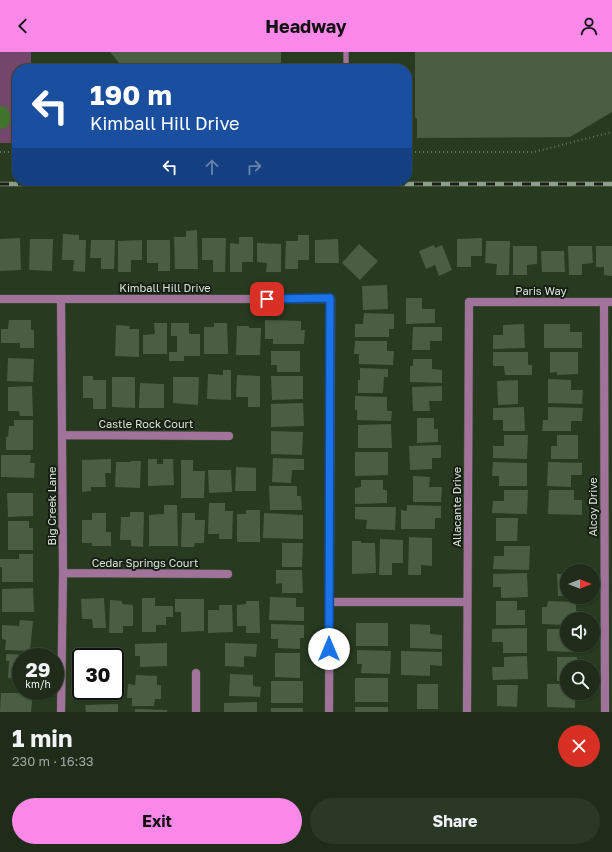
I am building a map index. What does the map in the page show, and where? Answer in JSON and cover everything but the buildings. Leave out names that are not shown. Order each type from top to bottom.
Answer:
[{"type":"street","name":"Kimball Hill Drive","points":[[0,299],[330,298],[330,602]]},
{"type":"street","name":"Big Creek Lane","points":[[61,299],[63,435],[61,712]]},
{"type":"street","name":"Paris Way","points":[[469,302],[608,302]]},
{"type":"street","name":"Allacante Drive","points":[[467,712],[469,302]]},
{"type":"street","name":"Alcoy Drive","points":[[605,712],[608,649],[608,302]]},
{"type":"street","name":"Castle Rock Court","points":[[63,435],[228,436]]},
{"type":"street","name":"Cedar Springs Court","points":[[63,573],[228,574]]},
{"type":"street","points":[[329,712],[330,602],[467,602]]},
{"type":"street","points":[[196,673],[196,712]]},
{"type":"lane","points":[[346,52],[346,64]]},
{"type":"path","points":[[412,152],[534,152],[612,132]]},
{"type":"path","points":[[0,152],[12,152]]},
{"type":"shaded area","points":[[0,52],[31,52],[31,64],[12,64],[12,143],[0,143]]},
{"type":"shaded area","points":[[0,105],[7,108],[9,111],[10,122],[7,127],[0,129]]},
{"type":"railway","points":[[0,184],[12,184]]},
{"type":"railway","points":[[412,184],[612,184]]},
{"type":"route","points":[[267,299],[330,298],[329,649]]}]
